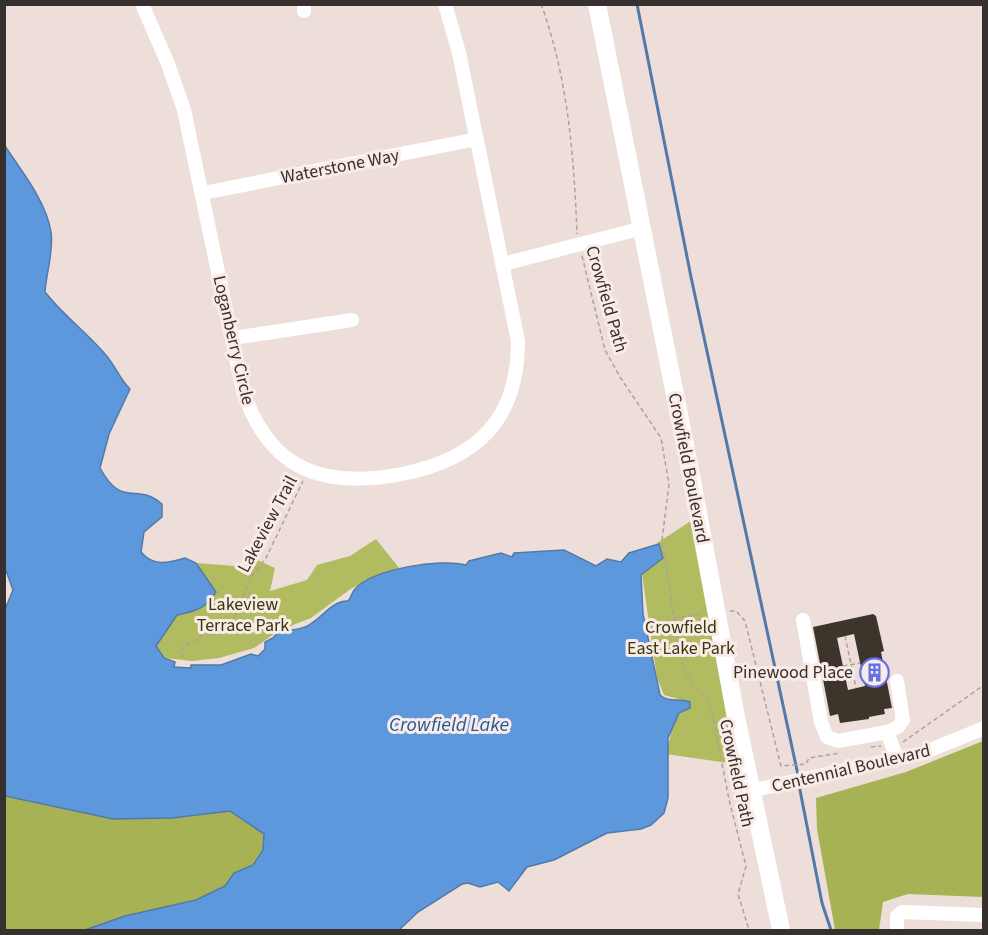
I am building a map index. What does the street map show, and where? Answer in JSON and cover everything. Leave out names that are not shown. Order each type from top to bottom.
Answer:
[{"type":"main road","name":"Crowfield Boulevard","points":[[597,4],[643,228],[750,791],[781,930]]},
{"type":"street","name":"Loganberry Circle","points":[[142,4],[168,64],[184,110],[243,391],[250,412],[262,433],[308,472],[346,480],[367,481],[428,469],[473,448],[486,435],[508,402],[515,385],[518,341],[454,28],[445,4]]},
{"type":"street","name":"Waterstone Way","points":[[203,193],[477,139]]},
{"type":"street","points":[[503,264],[643,228]]},
{"type":"street","points":[[233,338],[352,321]]},
{"type":"street","points":[[803,620],[821,722],[827,737],[838,741],[887,732],[898,727],[903,720],[897,681]]},
{"type":"street","name":"Centennial Boulevard","points":[[750,791],[783,783],[809,770],[897,759],[922,753],[984,728]]},
{"type":"street","points":[[887,732],[897,759]]},
{"type":"street","points":[[897,930],[897,916],[902,912],[984,915]]},
{"type":"path","name":"Crowfield Path","points":[[541,4],[558,51],[567,109],[579,244],[605,350],[662,438],[669,484],[662,540],[674,618],[684,670],[690,681],[710,704],[730,804],[746,866],[738,894],[749,930]]},
{"type":"path","name":"Lakeview Trail","points":[[182,658],[183,646],[202,636],[228,632],[252,577],[266,558],[308,472]]},
{"type":"path","points":[[674,618],[736,611],[745,621],[781,766],[809,770]]},
{"type":"path","points":[[845,636],[856,688]]},
{"type":"path","points":[[843,666],[860,663]]},
{"type":"green space","name":"Crowfield East Lake Park","points":[[691,521],[700,559],[735,764],[666,754],[675,717],[690,707],[689,702],[664,695],[657,678],[642,574],[647,566],[662,557],[657,543]]},
{"type":"green space","name":"Lakeview Terrace Park","points":[[376,539],[399,568],[352,588],[311,618],[280,630],[254,648],[219,658],[192,661],[164,658],[156,646],[177,615],[200,608],[216,592],[196,563],[248,567],[253,558],[275,568],[270,591],[307,580],[317,565],[350,556]]},
{"type":"green space","points":[[983,741],[983,897],[908,894],[883,902],[879,930],[835,930],[817,829],[816,798],[906,772]]},
{"type":"green space","points":[[4,796],[73,809],[230,811],[264,834],[264,850],[253,865],[234,873],[225,886],[196,900],[125,916],[85,930],[5,930]]},
{"type":"water","name":"Crowfield Lake","points":[[5,146],[32,187],[48,220],[51,246],[45,292],[105,354],[130,389],[109,434],[100,468],[108,481],[116,488],[123,492],[145,495],[162,504],[162,517],[144,532],[141,552],[156,562],[185,558],[196,563],[216,592],[200,608],[177,615],[156,646],[164,658],[175,662],[174,667],[191,668],[191,665],[221,665],[251,654],[258,656],[265,649],[265,642],[273,638],[280,630],[305,627],[333,606],[348,601],[354,591],[364,582],[407,567],[440,563],[466,565],[469,561],[501,553],[512,557],[514,553],[564,550],[596,566],[607,559],[621,562],[629,553],[659,544],[663,558],[641,575],[643,614],[660,695],[667,699],[690,702],[690,708],[679,713],[668,738],[668,798],[664,813],[651,825],[641,829],[607,833],[554,860],[527,867],[509,891],[498,882],[480,887],[468,883],[462,884],[418,912],[399,930],[85,930],[125,916],[196,900],[225,886],[234,873],[253,865],[263,850],[264,834],[230,811],[172,818],[113,819],[5,796],[4,612],[13,590],[4,565]]},
{"type":"building","name":"Pinewood Place","points":[[873,614],[876,616],[884,651],[881,652],[892,708],[884,709],[885,714],[869,717],[869,719],[840,723],[838,714],[830,716],[813,627]],"holes":[[[854,634],[865,686],[848,690],[837,638]]]},
{"type":"waterway","points":[[637,4],[691,277],[798,775]]},
{"type":"waterway","points":[[799,785],[822,903],[831,930]]},
{"type":"place","name":"Pinewood Place","points":[[874,672]]}]
